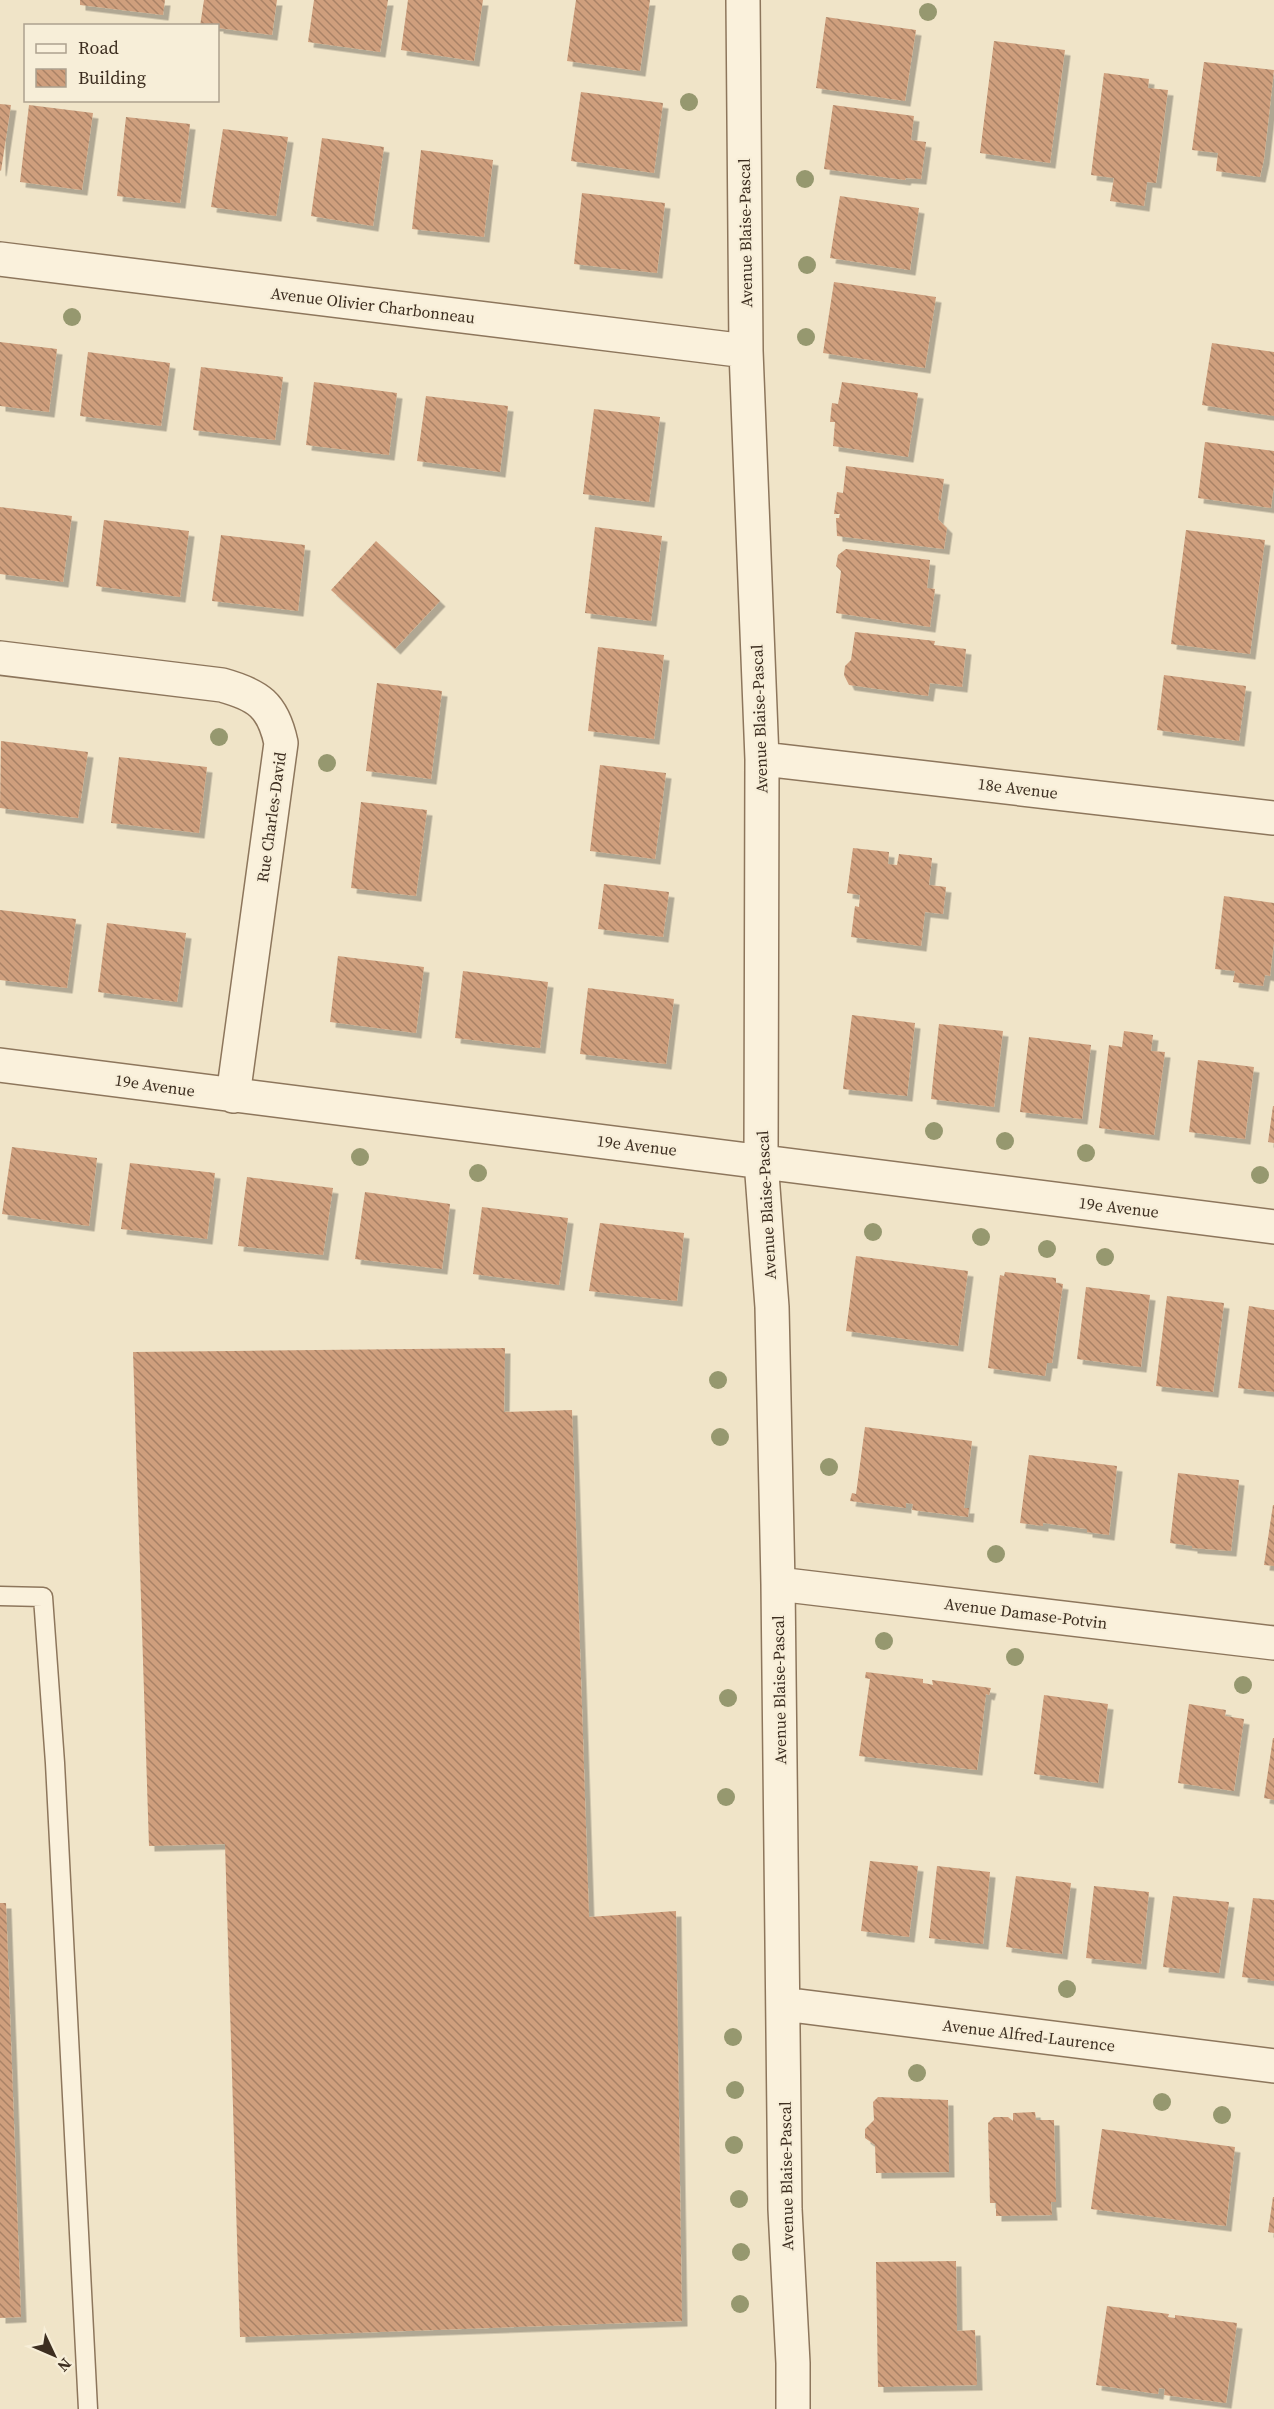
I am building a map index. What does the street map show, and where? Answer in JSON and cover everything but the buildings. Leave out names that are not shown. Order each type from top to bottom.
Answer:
[{"type":"street","name":"Avenue Blaise-Pascal","points":[[743,0],[747,351],[762,759],[761,1161],[772,1307],[778,1584],[785,2209],[794,2409]]},
{"type":"street","name":"Avenue Olivier Charbonneau","points":[[0,259],[747,351]]},
{"type":"street","name":"Rue Charles-David","points":[[0,658],[222,685],[246,691],[263,703],[277,721],[281,743],[233,1096]]},
{"type":"street","name":"18e Avenue","points":[[762,759],[1274,818]]},
{"type":"street","name":"19e Avenue","points":[[0,1065],[1274,1227]]},
{"type":"street","name":"Avenue Damase-Potvin","points":[[778,1584],[1274,1643]]},
{"type":"street","name":"Avenue Alfred-Laurence","points":[[783,2004],[1274,2066]]},
{"type":"lane","points":[[0,1596],[43,1596],[55,1763],[88,2409]]}]
